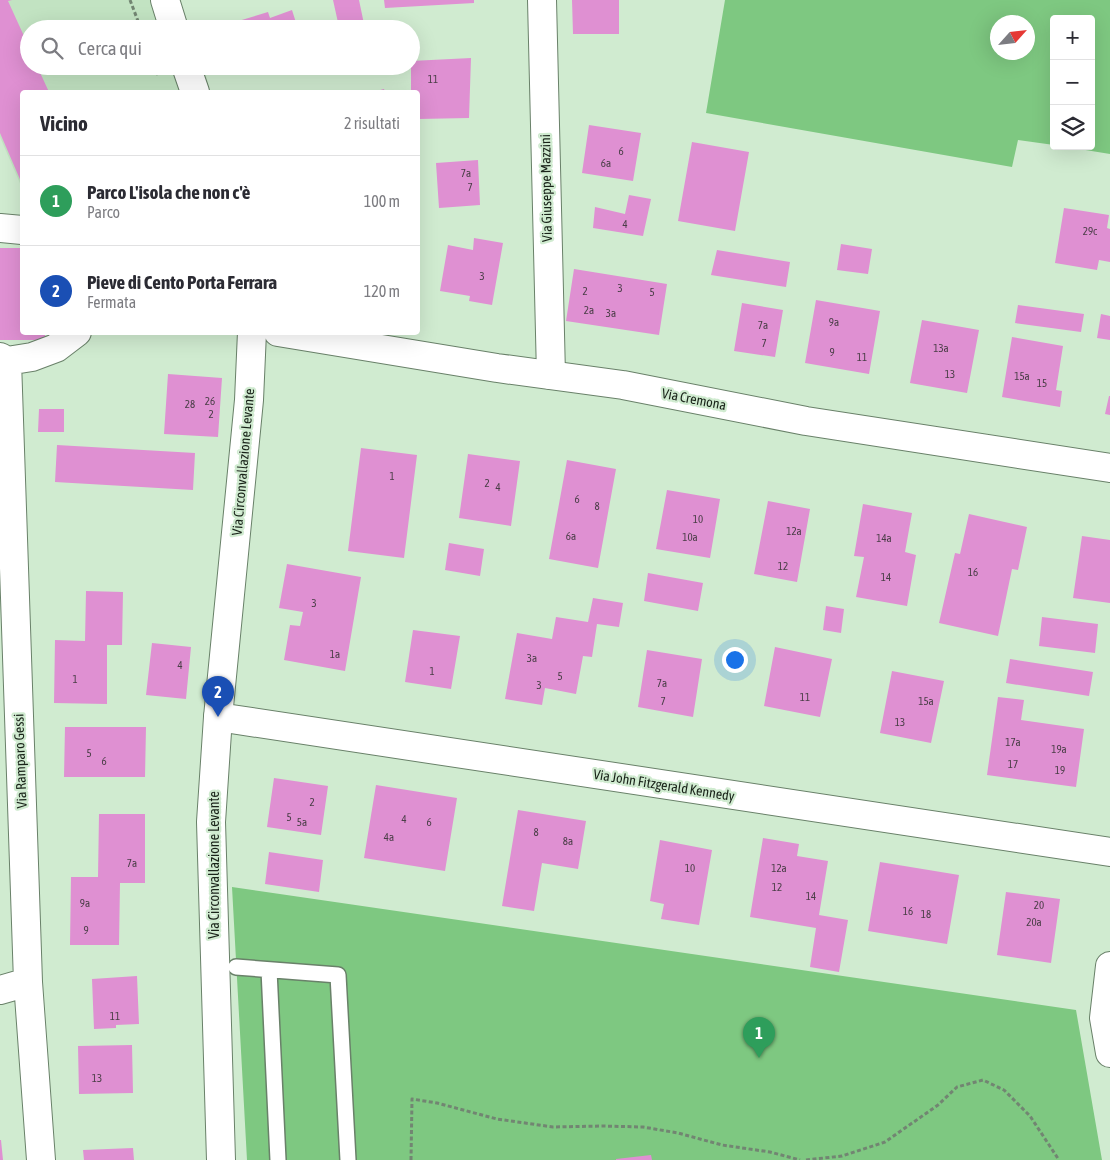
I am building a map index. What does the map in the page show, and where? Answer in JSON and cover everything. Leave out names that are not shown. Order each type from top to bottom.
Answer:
[{"type":"street","points":[[165,0],[171,20]]},
{"type":"street","name":"Via Giuseppe Mazzini","points":[[542,0],[551,375]]},
{"type":"street","points":[[189,75],[193,90]]},
{"type":"street","points":[[0,228],[20,230]]},
{"type":"street","points":[[4,359],[32,357],[56,348],[73,335]]},
{"type":"street","name":"Via Circonvallazione Levante","points":[[221,1160],[211,822],[218,717],[249,400],[252,335]]},
{"type":"street","name":"Via Cremona","points":[[297,335],[623,385],[806,421],[1110,468]]},
{"type":"street","name":"Via Ramparo Gessi","points":[[4,359],[28,982],[42,1160]]},
{"type":"street","name":"Via John Fitzgerald Kennedy","points":[[218,717],[1110,852]]},
{"type":"street","points":[[1110,966],[1104,1018],[1110,1053]]},
{"type":"street","points":[[0,990],[28,982]]},
{"type":"lane","points":[[236,967],[338,975],[348,1160]]},
{"type":"lane","points":[[269,970],[278,1160]]},
{"type":"path","points":[[130,0],[138,20]]},
{"type":"path","points":[[806,1160],[842,1156],[885,1142],[932,1110],[957,1087],[983,1080],[1004,1090],[1030,1116],[1059,1160]]},
{"type":"path","points":[[411,1160],[412,1099],[437,1103],[497,1119],[553,1127],[643,1127],[678,1133],[722,1145],[770,1152],[800,1160]]},
{"type":"shaded area","points":[[0,0],[178,0],[187,20],[20,20],[20,75],[206,75],[210,90],[20,90],[20,183],[0,137]]},
{"type":"green space","points":[[725,0],[1110,0],[1110,154],[1086,150],[1095,150],[1095,15],[1050,15],[1050,144],[1018,140],[1012,167],[706,113]]},
{"type":"green space","points":[[232,887],[1076,1010],[1102,1160],[247,1160]]},
{"type":"building","points":[[0,0],[12,0],[8,1],[20,27],[20,75],[41,75],[48,90],[20,90],[20,179],[0,133]]},
{"type":"building","points":[[333,0],[359,0],[363,20],[337,20]]},
{"type":"building","points":[[384,0],[474,0],[474,3],[385,8]]},
{"type":"building","points":[[572,0],[619,0],[619,34],[573,34]]},
{"type":"building","points":[[292,10],[295,20],[242,20],[268,12],[270,18]]},
{"type":"building","points":[[471,58],[469,118],[420,119],[420,90],[411,90],[411,75],[420,75],[420,61]]},
{"type":"building","points":[[589,125],[641,133],[633,181],[582,173]]},
{"type":"building","points":[[692,142],[749,152],[735,231],[678,221]]},
{"type":"building","points":[[478,160],[480,205],[439,208],[436,163]]},
{"type":"building","points":[[629,195],[651,199],[643,236],[593,228],[595,207],[625,214]]},
{"type":"building","points":[[1064,208],[1109,215],[1107,228],[1110,229],[1110,262],[1099,260],[1097,270],[1055,263]]},
{"type":"building","points":[[474,238],[503,243],[492,305],[469,301],[470,296],[440,291],[448,245],[473,250]]},
{"type":"building","points":[[841,244],[872,249],[868,274],[837,270]]},
{"type":"building","points":[[0,248],[20,248],[20,335],[45,335],[45,340],[0,340]]},
{"type":"building","points":[[717,250],[790,262],[786,287],[711,275]]},
{"type":"building","points":[[574,269],[667,284],[659,335],[566,321]]},
{"type":"building","points":[[816,300],[880,311],[869,374],[805,363]]},
{"type":"building","points":[[742,303],[783,310],[775,357],[734,351]]},
{"type":"building","points":[[1018,305],[1084,314],[1081,332],[1015,323]]},
{"type":"building","points":[[1101,314],[1110,316],[1110,340],[1097,338]]},
{"type":"building","points":[[922,320],[979,330],[967,393],[910,383]]},
{"type":"building","points":[[1012,337],[1063,346],[1056,390],[1062,391],[1060,407],[1002,397]]},
{"type":"building","points":[[168,374],[222,378],[218,437],[164,434]]},
{"type":"building","points":[[1110,396],[1110,415],[1105,414]]},
{"type":"building","points":[[39,409],[64,409],[64,432],[38,432]]},
{"type":"building","points":[[57,445],[195,453],[193,490],[55,482]]},
{"type":"building","points":[[361,448],[417,455],[404,558],[348,551]]},
{"type":"building","points":[[468,454],[520,461],[511,526],[459,518]]},
{"type":"building","points":[[567,460],[616,469],[598,568],[549,559]]},
{"type":"building","points":[[667,490],[720,499],[710,558],[656,549]]},
{"type":"building","points":[[768,501],[810,509],[797,582],[754,574]]},
{"type":"building","points":[[863,504],[912,513],[905,552],[916,555],[907,606],[856,597],[864,557],[854,556]]},
{"type":"building","points":[[969,514],[1027,527],[1018,570],[1012,569],[998,636],[939,623],[955,553],[960,554]]},
{"type":"building","points":[[1082,536],[1110,540],[1110,603],[1073,598]]},
{"type":"building","points":[[449,543],[484,549],[480,576],[445,570]]},
{"type":"building","points":[[287,564],[361,577],[345,671],[284,660],[290,625],[300,626],[303,612],[279,608]]},
{"type":"building","points":[[648,573],[703,583],[698,611],[644,601]]},
{"type":"building","points":[[86,591],[123,592],[122,645],[107,645],[107,704],[54,703],[55,640],[85,641]]},
{"type":"building","points":[[593,598],[623,603],[619,627],[597,624],[592,657],[583,656],[576,694],[545,688],[542,705],[505,699],[517,633],[552,639],[556,617],[588,622]]},
{"type":"building","points":[[826,606],[844,609],[841,633],[823,630]]},
{"type":"building","points":[[1042,617],[1098,624],[1095,653],[1039,646]]},
{"type":"building","points":[[413,630],[460,636],[451,689],[405,682]]},
{"type":"building","points":[[152,643],[191,647],[186,699],[146,695]]},
{"type":"building","points":[[775,647],[832,659],[820,717],[764,706]]},
{"type":"building","points":[[647,650],[702,659],[693,717],[638,707]]},
{"type":"building","points":[[1010,659],[1093,672],[1089,696],[1006,683]]},
{"type":"building","points":[[892,671],[944,681],[931,743],[880,733]]},
{"type":"building","points":[[998,697],[1024,700],[1021,720],[1084,729],[1076,787],[987,775]]},
{"type":"building","points":[[65,727],[146,727],[145,777],[64,777]]},
{"type":"building","points":[[274,778],[328,786],[321,835],[267,827]]},
{"type":"building","points":[[376,785],[457,798],[445,871],[364,858]]},
{"type":"building","points":[[518,810],[586,821],[578,869],[542,863],[534,911],[502,906]]},
{"type":"building","points":[[99,814],[145,814],[145,883],[120,883],[119,945],[70,945],[71,877],[98,877]]},
{"type":"building","points":[[763,838],[799,844],[797,856],[828,861],[819,915],[848,920],[839,972],[810,967],[816,928],[750,917]]},
{"type":"building","points":[[660,840],[712,850],[699,925],[661,919],[664,904],[650,901]]},
{"type":"building","points":[[269,852],[323,860],[319,892],[265,884]]},
{"type":"building","points":[[880,862],[959,875],[947,944],[868,931]]},
{"type":"building","points":[[1006,892],[1060,899],[1051,963],[997,955]]},
{"type":"building","points":[[137,976],[139,1024],[116,1025],[116,1028],[94,1029],[92,979]]},
{"type":"building","points":[[132,1045],[133,1093],[79,1094],[78,1046]]},
{"type":"building","points":[[1,1140],[3,1160],[0,1160]]},
{"type":"building","points":[[133,1148],[134,1160],[84,1160],[83,1150]]},
{"type":"building","points":[[651,1155],[652,1160],[616,1160],[616,1159]]},
{"type":"place","name":"Pieve di Cento Porta Ferrara","points":[[218,717]]},
{"type":"place","name":"Parco L'isola che non c'è","points":[[759,1058]]}]
